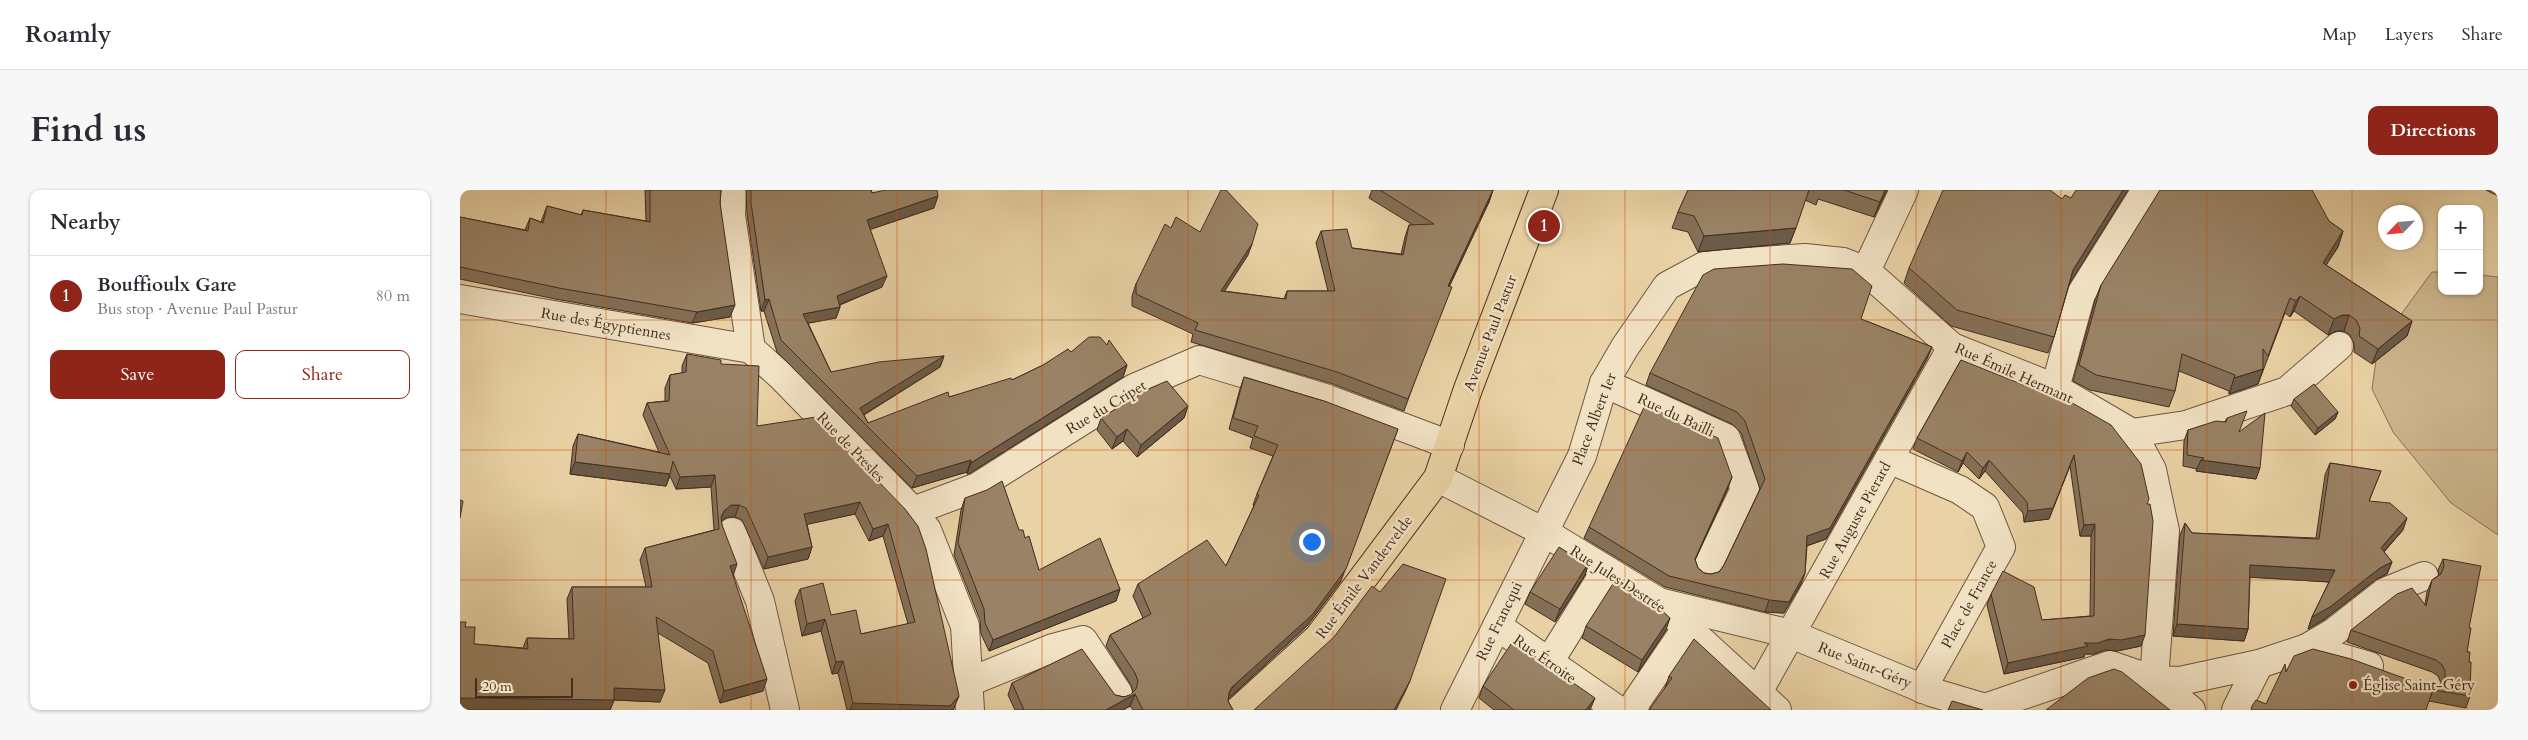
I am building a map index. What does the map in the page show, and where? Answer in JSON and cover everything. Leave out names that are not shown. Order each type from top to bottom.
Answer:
[{"type":"main road","name":"Avenue Paul Pastur","points":[[1438,478],[1468,388],[1544,190]]},
{"type":"main road","name":"Rue Émile Vandervelde","points":[[1239,710],[1319,637],[1438,478]]},
{"type":"street","points":[[732,190],[732,215],[751,349]]},
{"type":"street","points":[[1866,272],[1904,190]]},
{"type":"street","points":[[2056,388],[2081,294],[2146,190]]},
{"type":"street","name":"Rue Émile Hermant","points":[[1668,286],[1706,265],[1805,258],[1843,262],[1866,272],[1952,347],[2056,388],[2132,433]]},
{"type":"street","name":"Place Albert Ier","points":[[1544,532],[1582,456],[1604,382],[1625,347],[1668,286]]},
{"type":"street","name":"Rue des Égyptiennes","points":[[460,300],[751,349]]},
{"type":"street","points":[[2154,680],[2165,532],[2152,470],[2132,433],[2186,425],[2287,390],[2339,346]]},
{"type":"street","name":"Rue Auguste Pierard","points":[[1768,701],[1791,634],[1952,347]]},
{"type":"street","name":"Rue de Presles","points":[[751,349],[781,376],[913,511],[927,530],[965,626],[970,710]]},
{"type":"street","name":"Rue du Cripet","points":[[913,511],[977,487],[1134,388],[1199,360],[1328,399],[1450,445]]},
{"type":"street","name":"Rue du Bailli","points":[[1604,382],[1726,438],[1745,489],[1706,570]]},
{"type":"street","name":"Place de France","points":[[1889,459],[1960,490],[1986,507],[2001,547],[1922,689]]},
{"type":"street","name":"Rue Jules Destrée","points":[[1438,478],[1544,532],[1659,602],[1768,701]]},
{"type":"street","points":[[732,532],[760,602],[785,710]]},
{"type":"street","name":"Rue Francqui","points":[[1455,710],[1544,532]]},
{"type":"street","points":[[1549,662],[1606,570]]},
{"type":"street","points":[[2154,680],[2198,678],[2259,664],[2307,648],[2334,632],[2385,592],[2424,576]]},
{"type":"street","name":"Rue Saint-Géry","points":[[1659,602],[1791,634],[1922,689],[1985,708],[2110,665],[2154,680]]},
{"type":"street","name":"Rue Étroite","points":[[1497,626],[1618,710]]},
{"type":"street","points":[[1634,710],[1636,702],[1687,627]]},
{"type":"street","points":[[969,682],[1053,648],[1083,640],[1118,693]]},
{"type":"street","points":[[2307,648],[2392,674]]},
{"type":"street","points":[[2236,710],[2259,664]]},
{"type":"street","points":[[2154,680],[2190,710]]},
{"type":"shaded area","points":[[2432,272],[2438,272],[2438,295],[2483,295],[2483,275],[2498,277],[2498,535],[2451,503],[2393,432],[2372,389],[2378,346]]},
{"type":"building","points":[[650,190],[721,190],[720,203],[735,305],[697,312],[559,288],[460,267],[460,217],[528,231],[530,218],[543,223],[547,206],[582,215],[583,210],[650,222]]},
{"type":"building","points":[[751,190],[871,190],[872,193],[886,190],[937,190],[938,196],[867,220],[887,276],[837,296],[840,307],[803,314],[831,372],[879,362],[944,356],[860,408],[868,423],[948,392],[949,397],[1011,378],[1012,380],[1043,365],[1068,349],[1071,352],[1089,337],[1100,337],[1107,345],[1109,340],[1127,365],[971,463],[971,460],[917,476],[781,340],[769,299],[765,300],[751,203]]},
{"type":"building","points":[[1221,190],[1226,190],[1258,224],[1252,244],[1221,291],[1286,299],[1287,291],[1335,291],[1321,231],[1347,229],[1352,248],[1403,255],[1409,225],[1434,224],[1380,190],[1493,190],[1448,286],[1452,287],[1408,399],[1337,372],[1195,330],[1198,323],[1136,294],[1136,284],[1165,224],[1171,228],[1176,217],[1200,232]]},
{"type":"building","points":[[1688,190],[1809,190],[1796,228],[1704,236],[1694,216],[1678,212]]},
{"type":"building","points":[[1844,190],[1885,190],[1880,202]]},
{"type":"building","points":[[1943,190],[2050,190],[2062,199],[2065,195],[2071,198],[2076,190],[2123,190],[2073,270],[2054,337],[1957,310],[1909,268]]},
{"type":"building","points":[[2160,190],[2312,190],[2329,221],[2343,231],[2323,263],[2412,321],[2378,349],[2359,336],[2360,328],[2356,320],[2349,315],[2342,315],[2334,319],[2300,296],[2296,301],[2290,298],[2268,356],[2263,349],[2263,369],[2234,378],[2235,375],[2182,354],[2175,391],[2096,375],[2079,365],[2101,285]]},
{"type":"building","points":[[1783,264],[1852,269],[1872,286],[1861,319],[1932,347],[1830,528],[1807,536],[1805,573],[1789,602],[1769,600],[1669,576],[1589,527],[1645,405],[1718,438],[1732,477],[1695,559],[1698,568],[1704,573],[1719,572],[1765,479],[1745,421],[1737,412],[1650,373],[1703,275],[1714,269]]},
{"type":"building","points":[[687,354],[721,360],[721,364],[759,366],[757,426],[816,417],[905,509],[918,526],[926,549],[959,696],[950,706],[853,703],[843,661],[836,662],[825,619],[807,624],[800,589],[823,583],[831,615],[856,610],[861,634],[915,622],[888,524],[873,529],[860,502],[804,514],[812,547],[768,557],[746,508],[739,505],[731,505],[724,511],[721,517],[722,525],[737,564],[730,566],[767,679],[724,691],[713,651],[656,617],[665,690],[614,688],[614,700],[460,698],[460,622],[466,622],[465,627],[475,627],[474,644],[528,649],[527,638],[574,639],[572,587],[652,587],[645,548],[719,529],[715,475],[680,477],[673,461],[670,474],[575,462],[578,434],[670,455],[647,403],[669,401],[670,375],[686,372]]},
{"type":"building","points":[[1961,360],[2066,402],[2067,400],[2111,425],[2141,464],[2149,499],[2147,504],[2150,504],[2153,521],[2145,635],[2121,640],[2109,639],[2098,643],[2084,643],[2088,646],[2008,663],[1991,594],[2003,571],[2034,587],[2042,620],[2094,616],[2095,524],[2084,525],[2074,455],[2053,508],[2028,511],[2027,502],[1989,460],[1983,468],[1967,452],[1962,461],[1917,438]]},
{"type":"building","points":[[1244,377],[1327,402],[1398,429],[1346,569],[1312,615],[1232,687],[1228,701],[1233,710],[1143,710],[1135,694],[1106,710],[1024,710],[1012,683],[1082,649],[1115,695],[1124,697],[1130,695],[1136,689],[1138,681],[1135,673],[1110,635],[1151,614],[1138,584],[1207,540],[1226,566],[1259,495],[1257,494],[1278,445],[1254,436],[1258,426],[1233,418]]},
{"type":"building","points":[[1167,381],[1188,406],[1141,445],[1127,429],[1117,437],[1101,418],[1146,390]]},
{"type":"building","points":[[2314,384],[2338,412],[2318,428],[2294,399]]},
{"type":"building","points":[[2247,411],[2239,432],[2265,413],[2260,468],[2201,460],[2204,458],[2187,455],[2188,430],[2216,421],[2226,422],[2227,418]]},
{"type":"building","points":[[2330,463],[2381,471],[2369,501],[2390,503],[2407,518],[2381,548],[2392,562],[2380,568],[2330,607],[2312,617],[2335,570],[2250,565],[2248,629],[2177,624],[2185,523],[2192,533],[2319,539]]},
{"type":"building","points":[[1002,481],[1019,530],[1023,530],[1025,538],[1029,536],[1039,570],[1100,538],[1120,589],[993,640],[985,623],[984,609],[958,543],[965,498],[987,490]]},
{"type":"building","points":[[460,500],[463,501],[460,518]]},
{"type":"building","points":[[1559,547],[1575,557],[1576,554],[1589,562],[1560,609],[1530,592]]},
{"type":"building","points":[[2443,559],[2481,566],[2469,628],[2471,628],[2467,652],[2470,652],[2469,662],[2471,662],[2470,696],[2433,690],[2441,686],[2445,679],[2445,671],[2436,660],[2351,630],[2397,594],[2412,588],[2426,606],[2432,580],[2441,574],[2444,566]]},
{"type":"building","points":[[1403,564],[1446,579],[1410,681],[1394,710],[1254,710],[1334,637],[1372,586],[1380,592]]},
{"type":"building","points":[[1616,579],[1654,603],[1670,618],[1642,660],[1586,626]]},
{"type":"building","points":[[1694,639],[1771,710],[1649,710],[1672,678],[1669,676]]},
{"type":"building","points":[[1513,641],[1595,698],[1586,710],[1514,710],[1483,686]]},
{"type":"building","points":[[2313,649],[2351,659],[2426,686],[2434,686],[2426,710],[2251,710],[2256,700],[2266,704],[2285,664],[2286,672],[2294,656]]},
{"type":"building","points":[[2114,669],[2122,672],[2170,710],[2046,710],[2088,678]]},
{"type":"building","points":[[1952,701],[1983,710],[1948,710]]},
{"type":"place","name":"Bouffioulx Gare","points":[[1544,226]]},
{"type":"place","name":"Église Saint-Géry","points":[[2353,685]]}]
